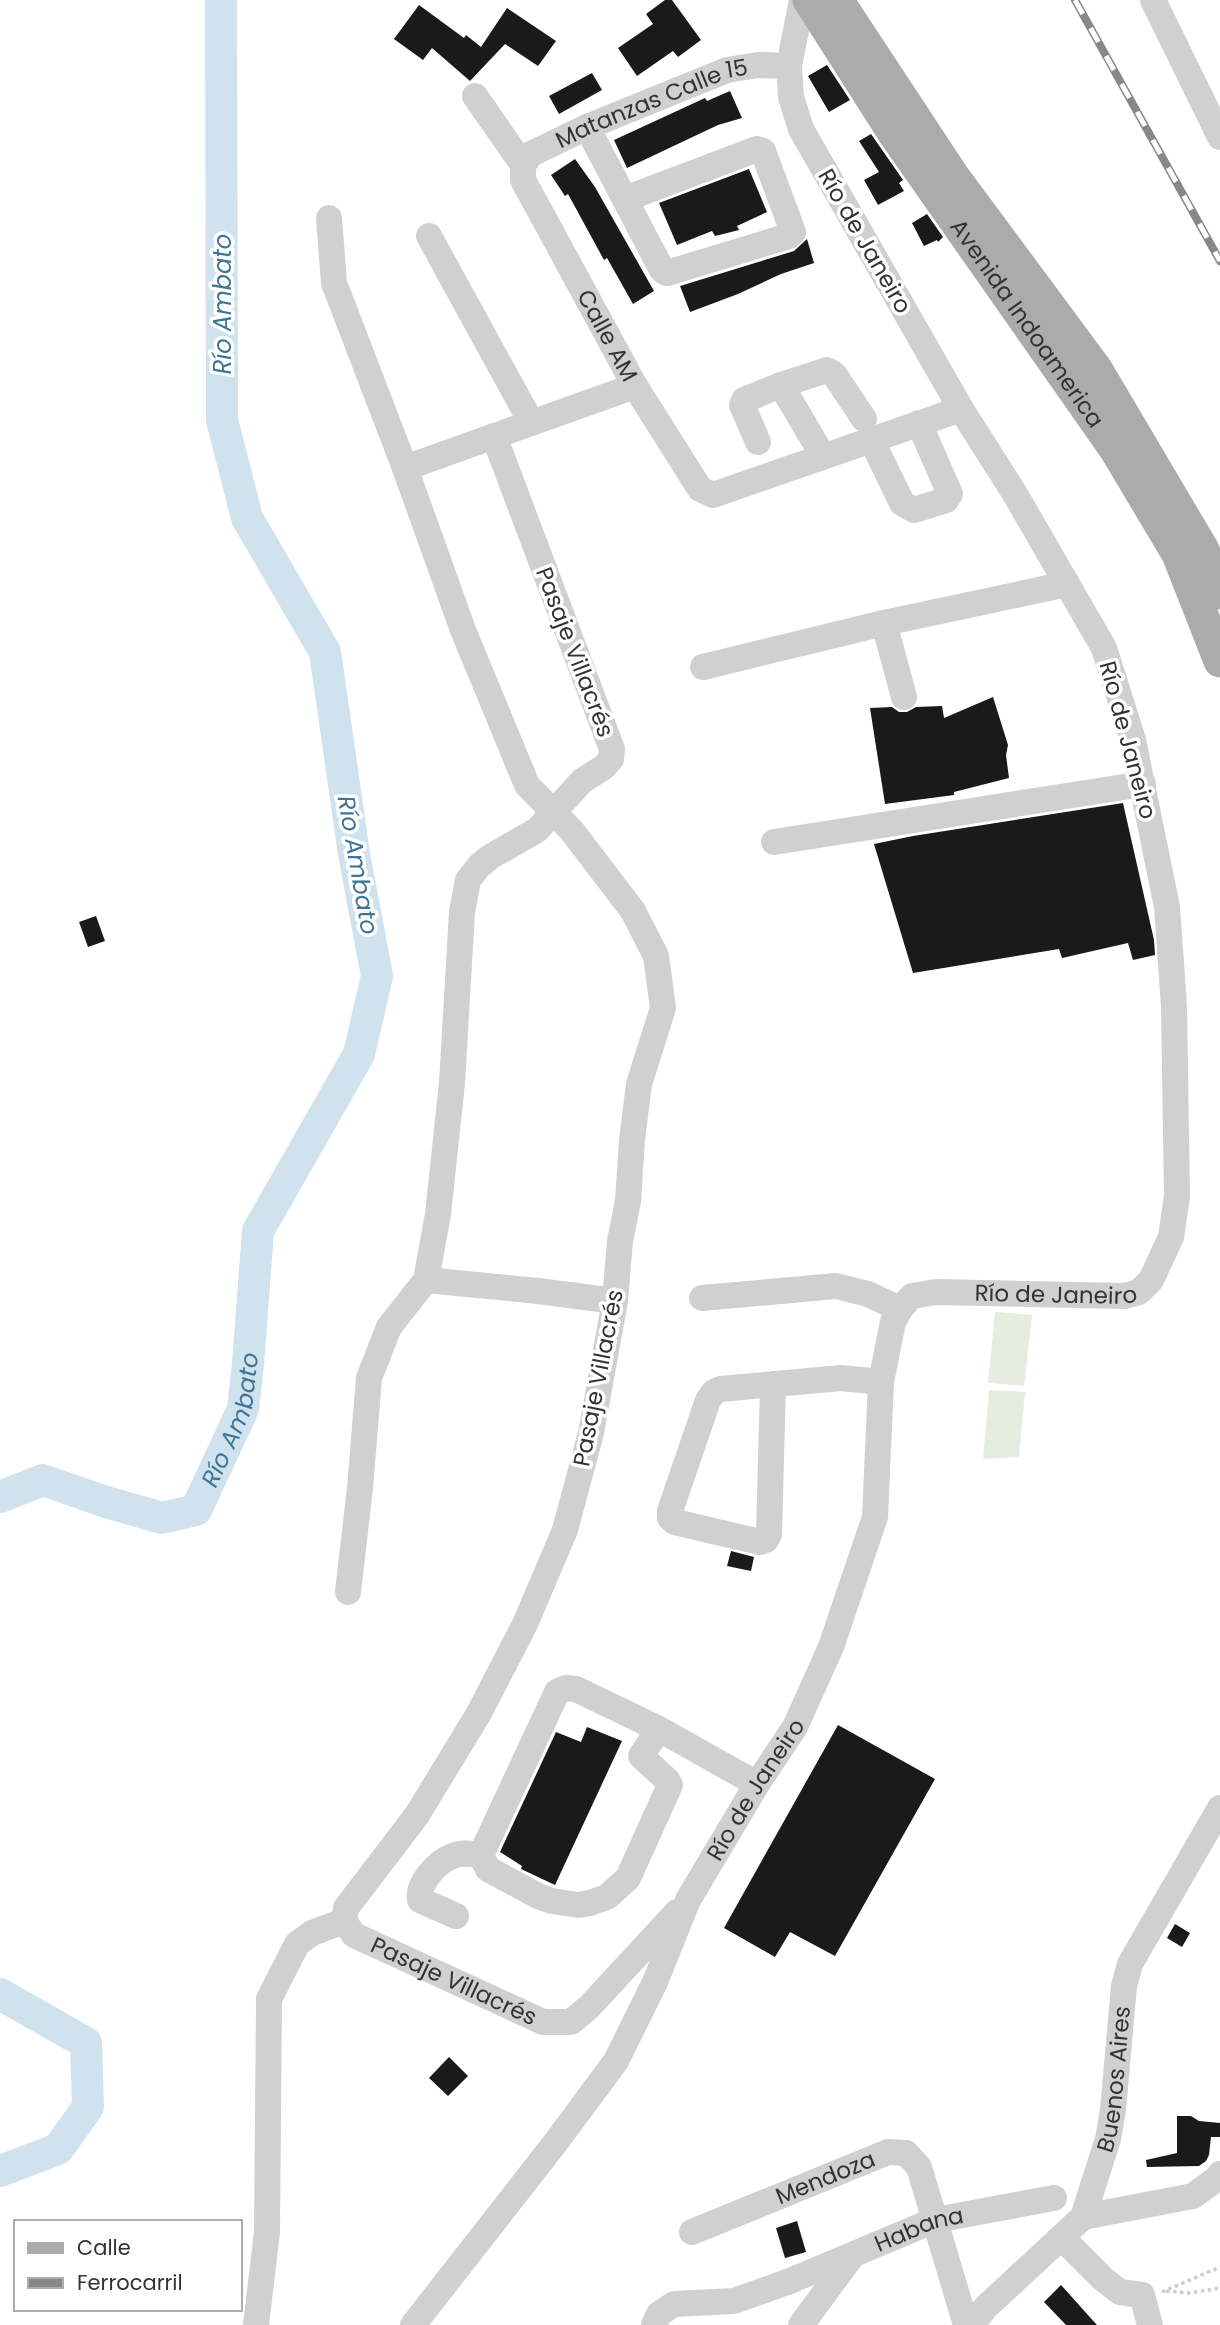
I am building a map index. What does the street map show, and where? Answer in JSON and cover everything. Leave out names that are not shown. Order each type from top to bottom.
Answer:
[{"type":"main road","name":"Avenida Indoamerica","points":[[809,0],[893,132],[1116,450],[1178,554],[1220,661]]},
{"type":"main road","name":"Avenida Indoamerica","points":[[837,0],[953,176],[1096,369],[1203,550],[1220,593]]},
{"type":"street","name":"Río de Janeiro","points":[[412,2325],[556,2143],[616,2061],[655,1982],[688,1900],[757,1784],[796,1727],[831,1647],[875,1517],[881,1382],[893,1322],[900,1309],[912,1296],[936,1292],[1125,1296],[1139,1292],[1152,1280],[1171,1237],[1177,1196],[1174,1006],[1167,907],[1133,740],[1104,648],[1015,494],[961,409],[801,129],[791,97],[789,66],[802,0]]},
{"type":"street","points":[[1153,0],[1220,137]]},
{"type":"street","name":"Matanzas Calle 15","points":[[523,165],[531,154],[587,127],[727,69],[758,65],[789,66]]},
{"type":"street","name":"Calle AM","points":[[475,96],[523,165],[523,180],[635,386],[700,489],[713,495],[823,456]]},
{"type":"street","points":[[587,127],[662,270],[667,273],[789,236],[793,232],[763,151],[757,149],[625,199]]},
{"type":"street","points":[[329,218],[334,283],[463,630],[527,785],[555,813],[537,830],[480,865],[468,880],[464,894],[452,1083],[438,1214],[426,1280],[389,1327],[369,1378],[348,1592]]},
{"type":"street","points":[[429,236],[531,422]]},
{"type":"street","points":[[758,442],[742,405],[744,400],[827,370],[834,374],[868,429],[902,503],[914,510],[946,500],[950,494],[919,423]]},
{"type":"street","points":[[780,385],[823,456],[868,429],[919,423],[961,409]]},
{"type":"street","points":[[405,468],[635,386]]},
{"type":"street","name":"Pasaje Villacrés","points":[[494,436],[612,749],[611,759],[604,767],[582,781],[555,813],[592,855],[633,911],[656,956],[663,1007],[639,1084],[615,1301],[591,1433],[565,1530],[525,1624],[472,1725],[417,1815],[346,1908],[344,1920],[354,1935],[543,2022],[571,2022],[589,2007],[688,1900]]},
{"type":"street","points":[[703,667],[884,623],[1067,584]]},
{"type":"street","points":[[884,623],[904,697]]},
{"type":"street","points":[[774,842],[1143,784]]},
{"type":"street","points":[[426,1280],[615,1301]]},
{"type":"street","points":[[702,1298],[836,1286],[868,1294],[900,1309]]},
{"type":"street","points":[[773,1384],[769,1534],[766,1540],[760,1542],[675,1522],[670,1518],[670,1511],[708,1400],[714,1392],[721,1389],[773,1384],[841,1378],[881,1382]]},
{"type":"street","points":[[481,1855],[557,1692],[566,1688],[576,1689],[659,1728],[757,1784]]},
{"type":"street","points":[[481,1855],[488,1869],[552,1901],[567,1904],[590,1903],[614,1892],[628,1878],[670,1785],[641,1756],[659,1728]]},
{"type":"street","name":"Buenos Aires","points":[[969,2325],[1083,2217],[1108,2139],[1124,1986],[1130,1964],[1220,1808]]},
{"type":"street","points":[[456,1916],[420,1900],[419,1894],[424,1881],[443,1861],[453,1855],[481,1855]]},
{"type":"street","points":[[256,2325],[267,2232],[269,1999],[297,1944],[312,1933],[344,1920]]},
{"type":"street","name":"Mendoza","points":[[692,2232],[888,2152],[906,2153],[919,2167],[969,2325]]},
{"type":"street","points":[[1083,2217],[1194,2196],[1220,2174]]},
{"type":"street","name":"Habana","points":[[654,2325],[659,2314],[674,2304],[734,2301],[790,2281],[935,2220],[1054,2198]]},
{"type":"street","points":[[1062,2238],[1103,2279],[1121,2291],[1153,2293],[1150,2325]]},
{"type":"street","points":[[801,2325],[853,2254]]},
{"type":"path","points":[[1153,2293],[1220,2267]]},
{"type":"path","points":[[1153,2293],[1189,2293],[1220,2288]]},
{"type":"shaded area","points":[[995,1312],[1032,1315],[1024,1386],[988,1383]]},
{"type":"shaded area","points":[[989,1390],[1025,1392],[1019,1457],[983,1459]]},
{"type":"building","points":[[665,0],[672,0],[701,40],[678,57],[673,51],[637,76],[618,48],[653,24],[646,14]]},
{"type":"building","points":[[419,5],[481,47],[507,8],[556,41],[538,66],[505,44],[470,81],[432,48],[423,60],[394,39]]},
{"type":"building","points":[[827,65],[850,100],[829,112],[808,76]]},
{"type":"building","points":[[592,73],[602,90],[559,114],[549,96]]},
{"type":"building","points":[[730,91],[742,118],[718,125],[627,168],[614,140],[705,98],[707,101]]},
{"type":"building","points":[[871,134],[903,180],[899,183],[904,191],[878,205],[864,180],[879,172],[859,141]]},
{"type":"building","points":[[575,159],[595,187],[654,291],[633,304],[607,258],[604,260],[568,194],[565,196],[551,175]]},
{"type":"building","points":[[749,169],[767,212],[737,226],[739,230],[715,236],[712,231],[677,245],[659,203]]},
{"type":"building","points":[[927,214],[943,237],[938,242],[937,240],[924,246],[912,223]]},
{"type":"building","points":[[807,239],[814,263],[690,312],[680,286],[794,251]]},
{"type":"building","points":[[993,697],[1008,745],[1006,755],[1009,778],[954,792],[954,795],[885,804],[870,708],[892,707],[899,712],[907,712],[916,707],[942,706],[944,718]]},
{"type":"building","points":[[1123,803],[1154,940],[1155,955],[1133,960],[1128,943],[1062,958],[1059,949],[913,973],[874,844]]},
{"type":"building","points":[[96,916],[105,941],[88,947],[79,922]]},
{"type":"building","points":[[731,1551],[754,1557],[751,1571],[727,1566]]},
{"type":"building","points":[[838,1725],[935,1779],[835,1956],[790,1932],[775,1957],[724,1928]]},
{"type":"building","points":[[587,1727],[622,1741],[555,1885],[521,1869],[522,1866],[500,1852],[556,1732],[581,1742]]},
{"type":"building","points":[[1175,1924],[1190,1933],[1182,1947],[1167,1938]]},
{"type":"building","points":[[449,2057],[468,2076],[448,2096],[429,2078]]},
{"type":"building","points":[[1177,2116],[1191,2116],[1199,2121],[1220,2123],[1220,2137],[1211,2137],[1209,2155],[1199,2166],[1147,2167],[1146,2160],[1177,2153]]},
{"type":"building","points":[[797,2221],[806,2252],[785,2258],[776,2228]]},
{"type":"building","points":[[1061,2285],[1097,2325],[1066,2325],[1044,2302]]},
{"type":"waterway","name":"Río Ambato","points":[[0,1497],[43,1480],[162,1518],[196,1510],[243,1409],[258,1231],[359,1054],[377,976],[354,854],[325,652],[247,518],[222,420],[221,0]]},
{"type":"waterway","name":"Río Ambato","points":[[0,1994],[86,2043],[88,2107],[58,2149],[0,2171]]},
{"type":"railway","points":[[1075,0],[1220,261]]}]
